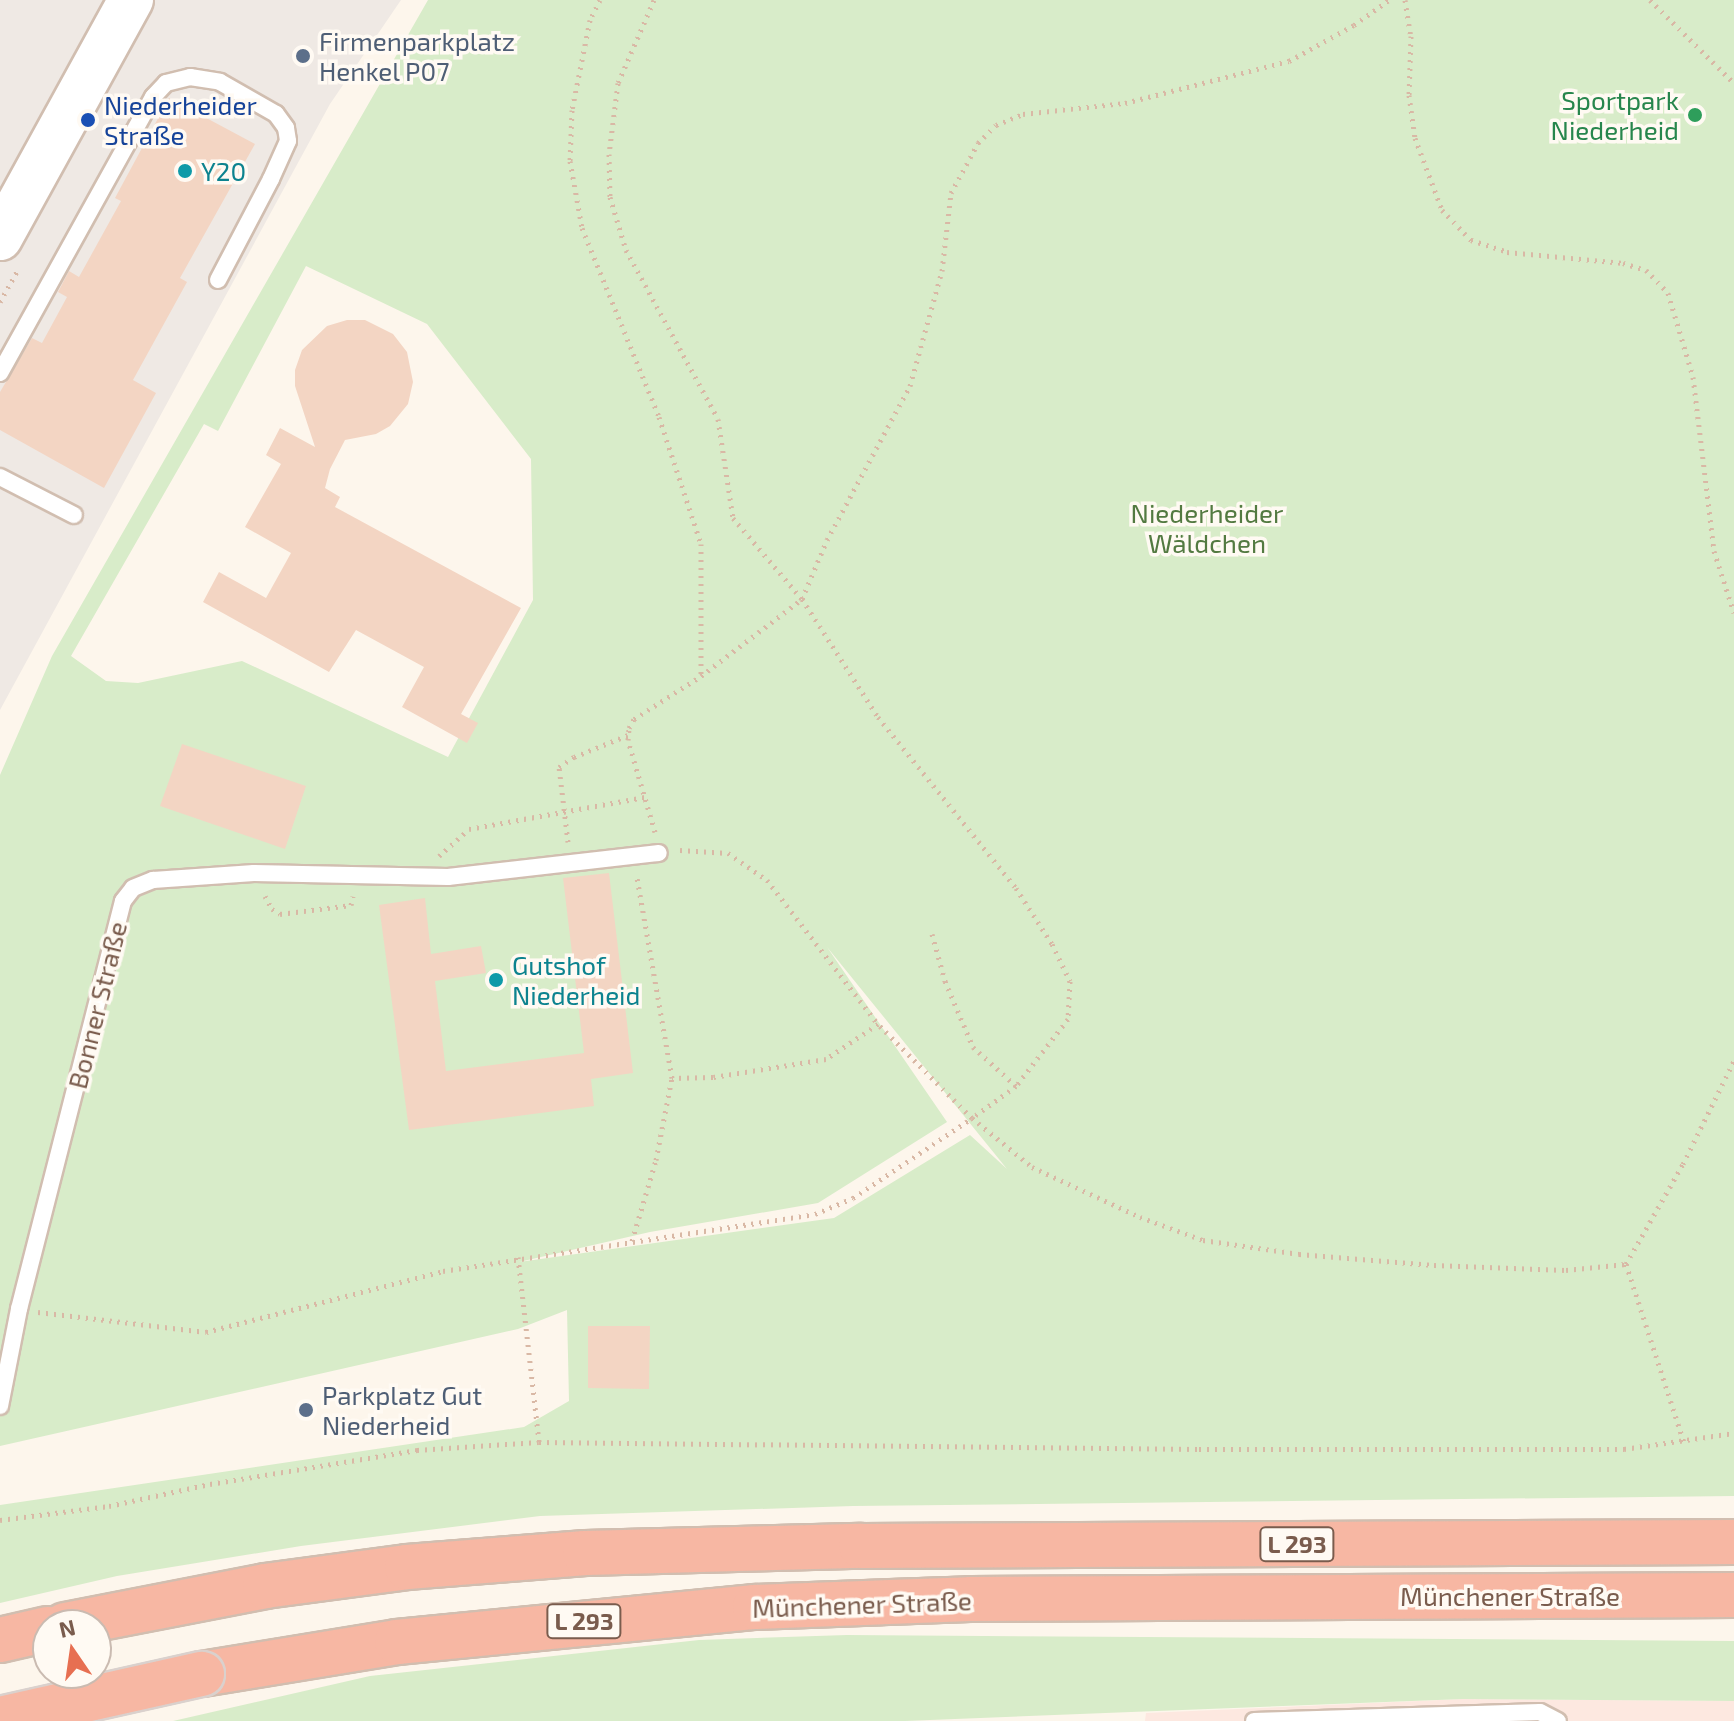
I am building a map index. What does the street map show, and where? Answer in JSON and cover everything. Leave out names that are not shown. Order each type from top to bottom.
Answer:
[{"type":"highway","points":[[1135,1545],[1200,1529],[1270,1518],[1734,1514]]},
{"type":"highway","name":"Münchener Straße","points":[[112,1615],[265,1586],[393,1569],[585,1553],[861,1546],[1734,1542]]},
{"type":"highway","name":"Münchener Straße","points":[[0,1719],[202,1674],[397,1642],[755,1607],[970,1599],[1734,1595]]},
{"type":"highway","points":[[1624,1596],[1709,1620],[1734,1620]]},
{"type":"highway","points":[[0,1640],[32,1633]]},
{"type":"street","points":[[6,212],[131,0]]},
{"type":"lane","points":[[0,373],[153,97],[166,83],[190,77],[220,82],[276,114],[286,128],[288,141],[218,280]]},
{"type":"lane","points":[[0,477],[74,515]]},
{"type":"lane","name":"Bonner Straße","points":[[0,1406],[19,1309],[123,901],[133,888],[153,880],[254,873],[426,876],[659,853]]},
{"type":"lane","points":[[1254,1721],[1540,1712],[1558,1721]]},
{"type":"path","points":[[600,0],[590,20],[572,110],[570,161],[582,228],[659,417],[701,544],[701,676]]},
{"type":"path","points":[[19,1309],[206,1332],[443,1271],[518,1257],[815,1214],[853,1198],[1016,1086],[1068,1019],[1070,981],[1052,944],[1016,888],[878,717],[802,599],[733,518],[718,419],[626,250],[610,197],[609,154],[618,83],[654,0]]},
{"type":"path","points":[[1389,0],[1354,25],[1289,61],[1125,103],[1023,114],[996,125],[978,143],[951,193],[942,271],[910,386],[827,540],[802,599],[701,676],[634,719],[628,735],[659,853],[697,848],[728,853],[767,880],[878,1024],[972,1118],[1032,1167],[1140,1217],[1203,1240],[1299,1254],[1434,1265],[1566,1270],[1626,1264]]},
{"type":"path","points":[[1405,0],[1411,36],[1409,95],[1415,138],[1442,210],[1471,240],[1507,252],[1623,263],[1646,270],[1668,293],[1693,377],[1714,551],[1734,613]]},
{"type":"path","points":[[1650,0],[1734,83]]},
{"type":"path","points":[[571,863],[559,767],[574,757],[628,735]]},
{"type":"path","points":[[426,876],[444,849],[469,829],[645,797]]},
{"type":"path","points":[[632,1241],[656,1160],[672,1078],[633,856]]},
{"type":"path","points":[[254,873],[272,909],[280,914],[351,905],[351,875]]},
{"type":"path","points":[[932,934],[945,981],[973,1047],[1016,1086]]},
{"type":"path","points":[[672,1078],[713,1077],[826,1059],[878,1024]]},
{"type":"path","points":[[1684,1442],[1626,1264],[1683,1164],[1734,1061]]},
{"type":"path","points":[[518,1257],[539,1442]]},
{"type":"path","points":[[0,1520],[109,1506],[210,1484],[417,1450],[539,1442],[1624,1449],[1734,1433]]},
{"type":"shaded area","points":[[0,0],[401,0],[330,104],[0,710]]},
{"type":"shaded area","points":[[1463,1699],[1734,1701],[1734,1721],[1145,1721],[1146,1713]]},
{"type":"green space","name":"Niederheider Wäldchen","points":[[428,0],[1734,0],[1734,1496],[853,1506],[540,1516],[301,1546],[117,1576],[0,1603],[0,1505],[524,1427],[569,1401],[567,1310],[518,1329],[0,1446],[0,775],[52,656]],"holes":[[[306,266],[427,324],[531,459],[533,600],[448,757],[242,661],[138,683],[106,681],[71,656],[204,424],[218,431]],[[827,947],[1007,1169],[970,1135],[834,1218],[519,1262],[650,1232],[818,1203],[947,1122]]]},
{"type":"green space","points":[[847,1635],[1734,1641],[1734,1701],[1463,1699],[905,1721],[173,1721],[370,1676],[699,1640]]},
{"type":"building","points":[[169,98],[255,144],[180,278],[187,282],[133,380],[156,393],[104,488],[0,430],[0,392],[32,338],[42,343],[67,297],[58,292],[69,271],[79,277],[121,201],[115,198]]},
{"type":"building","points":[[347,320],[365,320],[393,334],[407,352],[413,382],[408,404],[390,426],[376,434],[345,440],[330,469],[325,488],[340,497],[335,507],[521,608],[461,714],[478,723],[467,743],[402,707],[424,667],[356,630],[329,672],[203,602],[219,572],[266,598],[291,553],[245,527],[281,464],[266,455],[280,428],[315,447],[295,386],[295,370],[302,350],[327,326]]},
{"type":"building","points":[[182,744],[306,786],[285,849],[160,806]]},
{"type":"building","points":[[609,873],[633,1073],[591,1079],[594,1106],[409,1130],[379,905],[425,898],[431,954],[481,946],[486,973],[435,981],[446,1071],[584,1053],[563,878]]},
{"type":"building","points":[[588,1326],[650,1326],[649,1389],[588,1388]]},
{"type":"place","name":"Firmenparkplatz Henkel P07","points":[[303,56]]},
{"type":"place","name":"Sportpark Niederheid","points":[[1695,115]]},
{"type":"place","name":"Niederheider Straße","points":[[88,120]]},
{"type":"place","name":"Y20","points":[[185,171]]},
{"type":"place","name":"Gutshof Niederheid","points":[[496,980]]},
{"type":"place","name":"Parkplatz Gut Niederheid","points":[[306,1410]]}]
